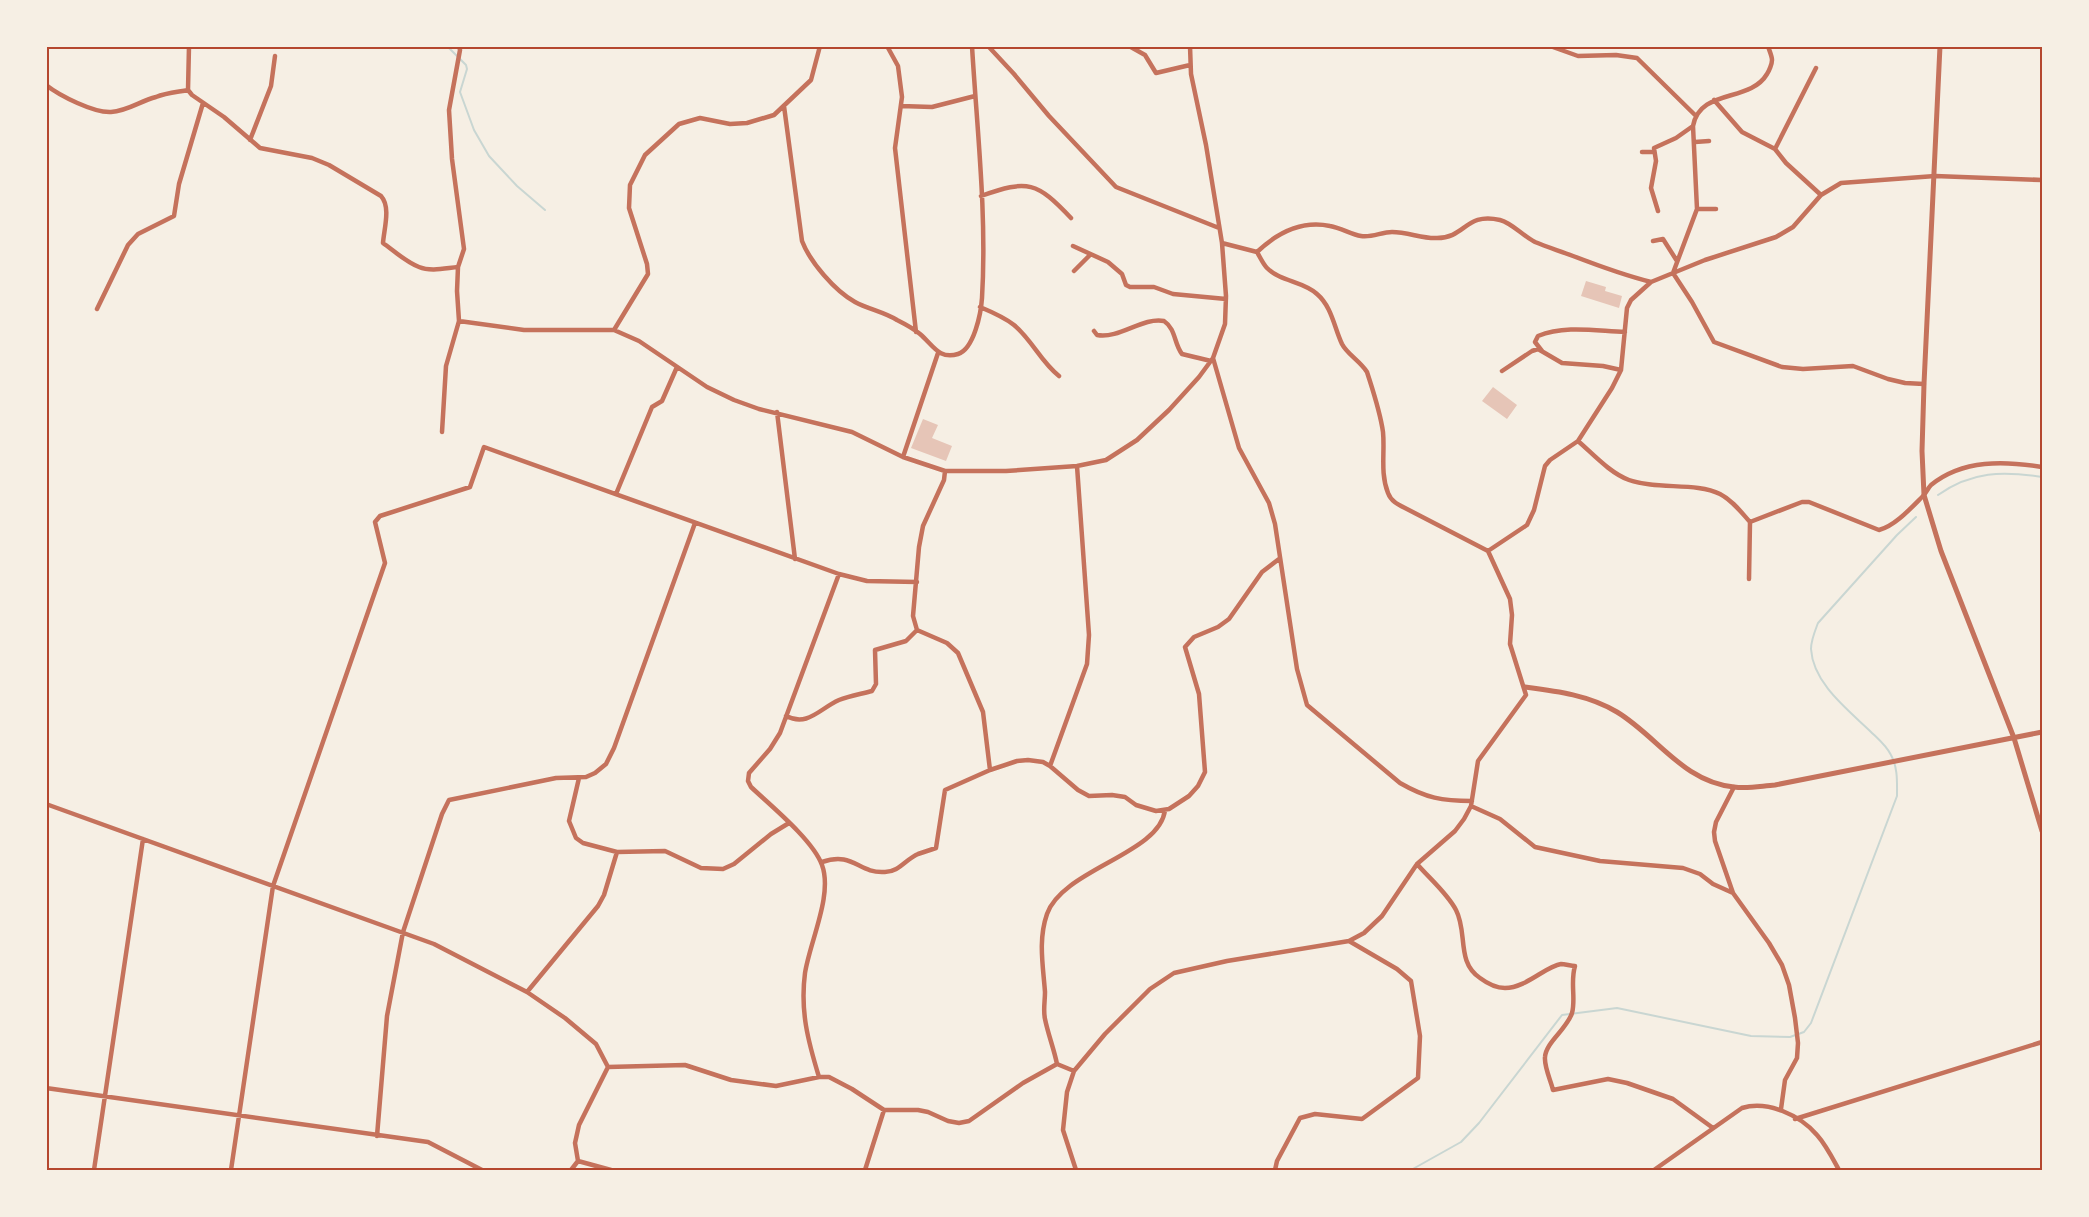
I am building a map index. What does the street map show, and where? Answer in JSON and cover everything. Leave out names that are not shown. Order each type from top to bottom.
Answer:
[{"type":"street","points":[[188,90],[189,46]]},
{"type":"street","points":[[442,432],[446,366],[459,321],[458,267],[464,249],[452,159],[449,110],[459,46]]},
{"type":"street","points":[[614,330],[648,274],[647,264],[629,208],[630,185],[645,154],[679,124],[700,118],[730,124],[747,123],[774,116],[810,80],[820,46]]},
{"type":"street","points":[[887,46],[898,66],[902,106],[895,148],[916,332]]},
{"type":"street","points":[[784,106],[802,241],[808,255],[844,295],[856,303],[895,318],[916,332],[938,353],[959,354],[969,347],[980,307],[981,196],[972,46]]},
{"type":"street","points":[[988,46],[1116,187],[1220,228]]},
{"type":"street","points":[[1129,46],[1145,55],[1156,73],[1190,65]]},
{"type":"street","points":[[459,321],[524,330],[614,330],[639,341],[707,387],[734,400],[759,409],[852,432],[903,457],[945,471],[1006,471],[1077,466],[1106,460],[1137,440],[1169,411],[1199,377],[1212,359],[1225,324],[1226,299],[1222,243],[1190,65],[1190,46]]},
{"type":"street","points":[[1550,46],[1578,56],[1617,55],[1637,58],[1695,115]]},
{"type":"street","points":[[1672,273],[1697,209],[1693,126],[1695,115],[1714,100],[1739,94],[1760,83],[1768,72],[1772,60],[1768,46]]},
{"type":"street","points":[[1940,46],[1924,384],[1922,451],[1924,495],[1941,551],[2014,738],[2043,831]]},
{"type":"street","points":[[250,140],[271,86],[275,56]]},
{"type":"street","points":[[1775,149],[1816,68]]},
{"type":"street","points":[[46,85],[78,104],[108,112],[126,110],[154,97],[188,90]]},
{"type":"street","points":[[188,90],[260,148],[312,158],[381,196],[386,201],[387,208],[383,243],[419,267],[432,269],[458,267]]},
{"type":"street","points":[[902,106],[932,107],[975,96]]},
{"type":"street","points":[[1714,100],[1742,132],[1775,149],[1786,164],[1821,195]]},
{"type":"street","points":[[97,309],[128,245],[138,234],[174,216],[179,184],[203,102]]},
{"type":"street","points":[[1658,211],[1651,188],[1656,161],[1654,147],[1676,138],[1693,126]]},
{"type":"street","points":[[1695,142],[1709,141]]},
{"type":"street","points":[[1642,152],[1653,152]]},
{"type":"street","points":[[1488,551],[1527,525],[1534,510],[1545,466],[1578,441],[1612,388],[1621,370],[1627,308],[1631,300],[1651,282],[1705,260],[1776,237],[1793,227],[1821,195],[1841,183],[1935,176],[2043,180]]},
{"type":"street","points":[[981,196],[1012,185],[1032,188],[1051,197],[1071,218]]},
{"type":"street","points":[[1697,209],[1716,209]]},
{"type":"street","points":[[1257,252],[1270,240],[1305,224],[1329,226],[1363,236],[1389,232],[1409,233],[1436,239],[1453,237],[1474,220],[1483,219],[1502,221],[1543,245],[1614,273],[1651,282]]},
{"type":"street","points":[[1653,241],[1663,239],[1677,261]]},
{"type":"street","points":[[1076,1170],[1063,1130],[1067,1092],[1074,1071],[1105,1034],[1150,989],[1174,973],[1227,961],[1349,940],[1364,933],[1382,916],[1417,864],[1455,831],[1464,819],[1471,803],[1478,761],[1526,695],[1510,644],[1512,615],[1510,599],[1488,551],[1392,501],[1383,479],[1385,456],[1383,431],[1367,372],[1342,344],[1335,322],[1318,294],[1267,268],[1257,252],[1222,243]]},
{"type":"street","points":[[1073,246],[1115,267],[1122,274],[1126,285],[1130,287],[1154,286],[1173,294],[1226,299]]},
{"type":"street","points":[[1074,271],[1090,255]]},
{"type":"street","points":[[1672,273],[1692,302],[1714,342],[1782,367],[1803,369],[1853,366],[1888,379],[1924,384]]},
{"type":"street","points":[[980,307],[1016,327],[1048,367],[1059,376]]},
{"type":"street","points":[[1094,331],[1097,335],[1111,335],[1151,322],[1164,321],[1172,329],[1182,354],[1212,359]]},
{"type":"street","points":[[1542,351],[1535,342],[1538,336],[1549,332],[1570,330],[1625,332]]},
{"type":"street","points":[[1502,371],[1538,349],[1562,363],[1603,366],[1621,370]]},
{"type":"street","points":[[903,457],[938,353]]},
{"type":"street","points":[[1212,359],[1239,447],[1269,503],[1275,524],[1297,669],[1307,705],[1400,783],[1417,793],[1435,799],[1471,803],[1500,819],[1535,847],[1600,861],[1683,868],[1700,874],[1713,884],[1733,893]]},
{"type":"street","points":[[616,494],[652,407],[662,401],[677,368]]},
{"type":"street","points":[[777,412],[795,559]]},
{"type":"street","points":[[1578,441],[1617,474],[1627,479],[1641,483],[1718,492],[1727,498],[1750,522],[1749,579]]},
{"type":"street","points":[[231,1170],[273,886],[385,563],[375,522],[380,516],[470,487],[484,447],[839,574],[867,581],[917,582]]},
{"type":"street","points":[[1750,522],[1802,502],[1809,502],[1879,530],[1888,528],[1924,495],[1930,486],[1951,473],[1982,464],[2000,462],[2043,467]]},
{"type":"street","points":[[1050,765],[1087,664],[1089,635],[1077,466]]},
{"type":"street","points":[[917,630],[913,616],[919,548],[923,526],[944,480],[945,471]]},
{"type":"street","points":[[377,1136],[387,1016],[403,932],[442,814],[449,800],[556,778],[579,778],[595,773],[606,764],[614,748],[695,522]]},
{"type":"street","points":[[822,862],[834,858],[845,859],[879,873],[888,872],[916,855],[936,849],[945,790],[1017,761],[1028,760],[1050,765],[1072,785],[1089,796],[1125,797],[1136,805],[1156,811],[1168,809],[1189,796],[1198,786],[1205,772],[1199,694],[1185,647],[1190,639],[1218,627],[1228,619],[1262,572],[1280,559]]},
{"type":"street","points":[[819,1077],[806,1032],[803,1002],[805,973],[827,880],[822,862],[806,840],[751,787],[748,781],[749,773],[770,749],[780,733],[839,574]]},
{"type":"street","points":[[917,630],[947,643],[958,653],[983,712],[990,770]]},
{"type":"street","points":[[786,716],[796,721],[804,720],[838,700],[872,691],[876,684],[875,650],[906,641],[917,630]]},
{"type":"street","points":[[1525,687],[1562,692],[1594,701],[1617,712],[1642,730],[1684,768],[1710,782],[1734,787],[1775,785],[2043,732]]},
{"type":"street","points":[[579,778],[569,821],[576,838],[583,843],[617,852],[665,851],[700,868],[723,869],[734,864],[771,834],[789,823]]},
{"type":"street","points":[[1734,787],[1716,822],[1714,832],[1721,862],[1733,893],[1782,965],[1789,985],[1798,1043],[1797,1058],[1785,1080],[1781,1109]]},
{"type":"street","points":[[46,804],[434,944],[527,992],[587,1035],[596,1044],[608,1067]]},
{"type":"street","points":[[1057,1064],[1044,1017],[1045,991],[1040,958],[1042,930],[1048,912],[1057,897],[1066,889],[1112,860],[1126,854],[1155,830],[1161,824],[1165,810]]},
{"type":"street","points":[[94,1170],[143,839]]},
{"type":"street","points":[[527,992],[598,906],[604,895],[617,852]]},
{"type":"street","points":[[1417,864],[1458,912],[1464,956],[1467,966],[1474,975],[1495,987],[1509,988],[1561,964],[1575,966],[1571,978],[1573,1011],[1567,1025],[1551,1044],[1545,1057],[1553,1090],[1608,1079],[1627,1083],[1672,1099],[1713,1128]]},
{"type":"street","points":[[1275,1170],[1277,1161],[1300,1118],[1315,1114],[1362,1119],[1418,1078],[1420,1036],[1411,981],[1397,969],[1349,940]]},
{"type":"street","points":[[1795,1119],[2043,1042]]},
{"type":"street","points":[[1057,1064],[1074,1071]]},
{"type":"street","points":[[608,1067],[685,1065],[731,1080],[776,1086],[829,1077],[884,1110],[918,1110],[960,1123],[969,1121],[1057,1064]]},
{"type":"street","points":[[571,1170],[578,1161],[575,1143],[579,1125],[608,1067]]},
{"type":"street","points":[[46,1088],[429,1142],[482,1170]]},
{"type":"street","points":[[1654,1170],[1748,1106],[1781,1109],[1817,1135],[1839,1170]]},
{"type":"street","points":[[864,1170],[884,1110]]},
{"type":"street","points":[[578,1161],[611,1170]]},
{"type":"building","points":[[1586,281],[1606,287],[1605,291],[1622,296],[1619,308],[1581,296]]},
{"type":"building","points":[[1493,387],[1517,405],[1507,419],[1482,401]]},
{"type":"building","points":[[923,419],[938,425],[932,438],[952,446],[946,461],[911,448]]},
{"type":"waterway","points":[[447,46],[466,65],[467,69],[460,92],[474,130],[489,156],[517,186],[545,210]]},
{"type":"waterway","points":[[1938,495],[1963,481],[1976,477],[2001,474],[2042,477]]},
{"type":"waterway","points":[[1411,1170],[1461,1142],[1479,1123],[1562,1015],[1617,1008],[1751,1036],[1790,1037],[1804,1032],[1811,1023],[1897,796],[1897,775],[1889,751],[1824,684],[1813,661],[1811,649],[1813,636],[1818,623],[1916,517]]}]
